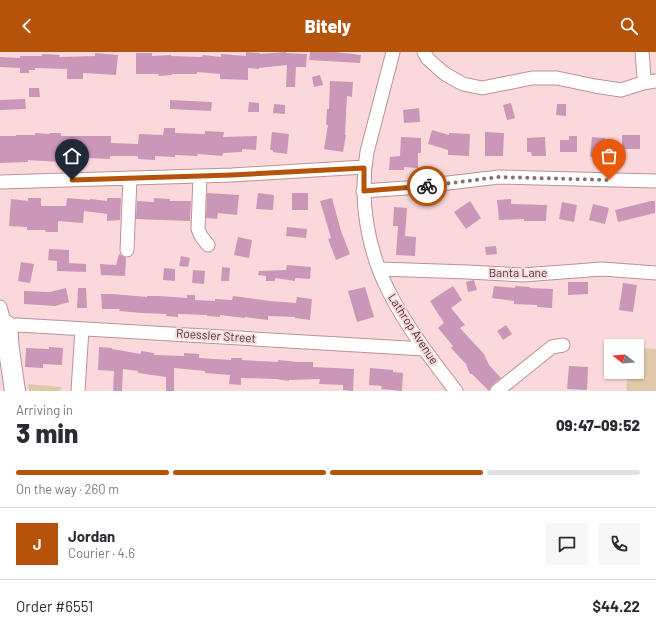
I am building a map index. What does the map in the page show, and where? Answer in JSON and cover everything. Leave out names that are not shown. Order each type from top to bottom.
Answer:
[{"type":"highway","points":[[7,326],[15,391]]},
{"type":"street","name":"Lathrop Avenue","points":[[393,52],[364,168],[365,212],[370,239],[379,269],[405,320],[424,349],[456,391]]},
{"type":"street","points":[[424,52],[428,59],[445,74],[463,84],[482,88],[532,78],[557,78],[621,90],[643,83],[656,81]]},
{"type":"street","points":[[642,52],[643,83]]},
{"type":"street","points":[[0,182],[200,176],[364,168]]},
{"type":"street","points":[[200,176],[198,229],[201,236],[208,244]]},
{"type":"street","points":[[364,191],[406,188],[499,177],[656,181]]},
{"type":"street","points":[[126,250],[130,178]]},
{"type":"street","name":"Banta Lane","points":[[379,269],[523,275],[602,269],[656,273]]},
{"type":"street","points":[[0,307],[7,326]]},
{"type":"street","name":"Roessler Street","points":[[7,326],[18,325],[424,349]]},
{"type":"street","points":[[78,391],[82,329]]},
{"type":"street","points":[[497,391],[552,347],[563,345]]},
{"type":"shaded area","points":[[644,348],[656,349],[656,391],[626,391],[627,379],[644,379]]},
{"type":"shaded area","points":[[28,384],[61,387],[60,391],[29,391]]},
{"type":"building","points":[[246,52],[260,54],[286,52],[307,54],[306,67],[296,67],[295,87],[286,87],[287,65],[259,69],[248,68],[248,80],[220,79],[220,74],[197,72],[197,74],[172,74],[159,76],[158,74],[136,74],[136,53],[152,53],[152,56],[171,55],[202,57],[203,55],[221,57],[221,54],[246,56]]},
{"type":"building","points":[[310,52],[335,52],[361,55],[360,63],[309,60]]},
{"type":"building","points":[[95,53],[118,55],[116,75],[83,73],[83,79],[67,79],[67,69],[35,68],[35,70],[29,70],[29,73],[20,73],[20,68],[0,67],[0,57],[20,58],[20,56],[42,56],[42,54],[60,55],[59,57],[95,56]]},
{"type":"building","points":[[320,75],[323,85],[314,87],[312,77]]},
{"type":"building","points":[[330,81],[353,82],[352,97],[347,96],[346,135],[343,152],[324,149],[328,125],[326,125],[327,109],[329,109]]},
{"type":"building","points":[[29,88],[39,88],[40,97],[29,97]]},
{"type":"building","points":[[25,99],[26,109],[0,110],[0,100]]},
{"type":"building","points":[[170,100],[212,102],[211,111],[170,109]]},
{"type":"building","points":[[249,102],[259,103],[259,112],[248,112]]},
{"type":"building","points":[[511,103],[515,118],[507,120],[503,105]]},
{"type":"building","points":[[274,104],[285,105],[285,114],[273,113]]},
{"type":"building","points":[[557,104],[566,104],[566,116],[556,115]]},
{"type":"building","points":[[419,108],[420,122],[404,123],[403,110]]},
{"type":"building","points":[[164,128],[175,128],[175,133],[205,134],[205,131],[224,132],[223,137],[257,136],[256,150],[242,149],[242,152],[223,153],[222,156],[198,154],[197,156],[155,156],[155,160],[138,159],[138,156],[110,156],[110,159],[88,158],[88,160],[59,160],[59,162],[28,160],[28,162],[0,163],[0,136],[35,135],[35,133],[61,133],[61,136],[111,136],[111,143],[138,144],[139,134],[163,135]]},
{"type":"building","points":[[432,130],[449,135],[449,133],[470,134],[469,156],[448,155],[448,150],[428,144]]},
{"type":"building","points":[[272,132],[289,134],[287,154],[273,152],[273,150],[270,150]]},
{"type":"building","points":[[485,132],[504,133],[503,156],[485,156]]},
{"type":"building","points":[[622,135],[640,135],[640,149],[622,149]]},
{"type":"building","points":[[569,136],[577,136],[577,152],[560,152],[560,140],[569,140]]},
{"type":"building","points":[[401,137],[421,138],[421,153],[418,153],[418,168],[404,167],[404,170],[389,170],[390,157],[400,156]]},
{"type":"building","points":[[545,137],[546,156],[532,156],[531,152],[527,152],[527,138]]},
{"type":"building","points":[[592,137],[605,138],[604,158],[590,157]]},
{"type":"building","points":[[207,193],[239,195],[237,215],[218,213],[217,219],[206,218]]},
{"type":"building","points":[[258,193],[274,195],[273,210],[256,209]]},
{"type":"building","points":[[292,193],[308,193],[308,210],[292,210]]},
{"type":"building","points":[[28,198],[41,198],[41,206],[66,206],[67,198],[107,201],[107,198],[121,198],[120,220],[107,221],[107,214],[84,211],[83,223],[58,221],[58,232],[45,232],[46,230],[27,230],[27,227],[9,226],[11,199],[28,201]]},
{"type":"building","points":[[154,198],[170,199],[170,201],[191,201],[190,221],[136,219],[137,201],[154,202]]},
{"type":"building","points":[[332,198],[341,231],[350,254],[336,260],[328,239],[331,238],[320,201]]},
{"type":"building","points":[[511,199],[511,204],[547,205],[546,221],[524,221],[524,219],[499,220],[497,200]]},
{"type":"building","points":[[470,201],[481,218],[466,229],[454,212]]},
{"type":"building","points":[[655,201],[655,213],[618,222],[615,210]]},
{"type":"building","points":[[562,202],[577,205],[574,222],[559,219]]},
{"type":"building","points":[[593,204],[609,208],[605,224],[589,220]]},
{"type":"building","points":[[394,207],[407,208],[405,236],[416,237],[415,256],[396,255],[398,226],[393,226]]},
{"type":"building","points":[[287,227],[307,229],[306,238],[286,236]]},
{"type":"building","points":[[238,237],[252,240],[249,258],[234,255]]},
{"type":"building","points":[[496,246],[497,254],[486,255],[485,247]]},
{"type":"building","points":[[49,249],[69,250],[69,263],[86,264],[86,272],[57,271],[57,261],[48,260]]},
{"type":"building","points":[[119,254],[126,258],[125,276],[101,275],[100,264],[116,265]]},
{"type":"building","points":[[181,256],[190,258],[188,267],[179,266]]},
{"type":"building","points":[[21,262],[34,264],[30,283],[18,281]]},
{"type":"building","points":[[287,265],[311,267],[310,279],[295,278],[295,281],[275,278],[275,281],[266,281],[266,276],[258,275],[259,271],[286,270]]},
{"type":"building","points":[[222,267],[230,268],[229,281],[221,281]]},
{"type":"building","points":[[164,268],[175,269],[175,281],[163,280]]},
{"type":"building","points":[[193,270],[205,271],[204,284],[192,283]]},
{"type":"building","points":[[474,280],[477,290],[468,292],[466,282]]},
{"type":"building","points":[[568,282],[588,282],[588,294],[568,295]]},
{"type":"building","points":[[623,283],[637,285],[633,312],[619,310]]},
{"type":"building","points":[[453,286],[462,300],[451,308],[465,325],[460,328],[484,354],[489,365],[501,378],[492,385],[489,391],[472,374],[470,374],[466,364],[451,348],[453,346],[438,328],[444,323],[430,301]]},
{"type":"building","points":[[494,286],[553,289],[552,308],[537,307],[537,305],[514,304],[514,301],[492,298]]},
{"type":"building","points":[[365,287],[374,317],[357,322],[348,291]]},
{"type":"building","points":[[66,288],[69,302],[55,306],[24,304],[24,291],[50,292]]},
{"type":"building","points":[[78,288],[86,288],[87,308],[77,308]]},
{"type":"building","points":[[101,294],[187,298],[187,295],[195,295],[195,300],[215,301],[215,299],[232,300],[233,296],[296,303],[297,297],[312,299],[310,320],[295,317],[268,316],[268,320],[220,315],[220,317],[178,314],[178,317],[166,316],[166,314],[119,311],[120,309],[102,309]]},
{"type":"building","points":[[506,325],[512,334],[503,340],[497,331]]},
{"type":"building","points":[[49,347],[63,348],[62,365],[43,364],[43,368],[25,367],[26,348],[49,349]]},
{"type":"building","points":[[99,347],[141,354],[141,351],[154,353],[154,355],[184,356],[184,353],[199,354],[199,358],[231,360],[231,358],[242,358],[242,360],[313,362],[313,367],[354,369],[353,391],[343,390],[343,385],[319,384],[320,379],[289,381],[241,378],[241,385],[229,384],[230,375],[174,368],[174,391],[166,391],[166,377],[123,369],[122,391],[113,391],[114,371],[98,370]]},
{"type":"building","points":[[569,366],[588,367],[587,390],[567,389]]},
{"type":"building","points":[[370,368],[393,370],[393,372],[403,373],[402,391],[381,389],[382,386],[369,385]]},
{"type":"way so far","points":[[427,186],[499,177],[609,180]]},
{"type":"route","points":[[72,180],[232,175],[364,168],[364,191],[427,186]]}]
